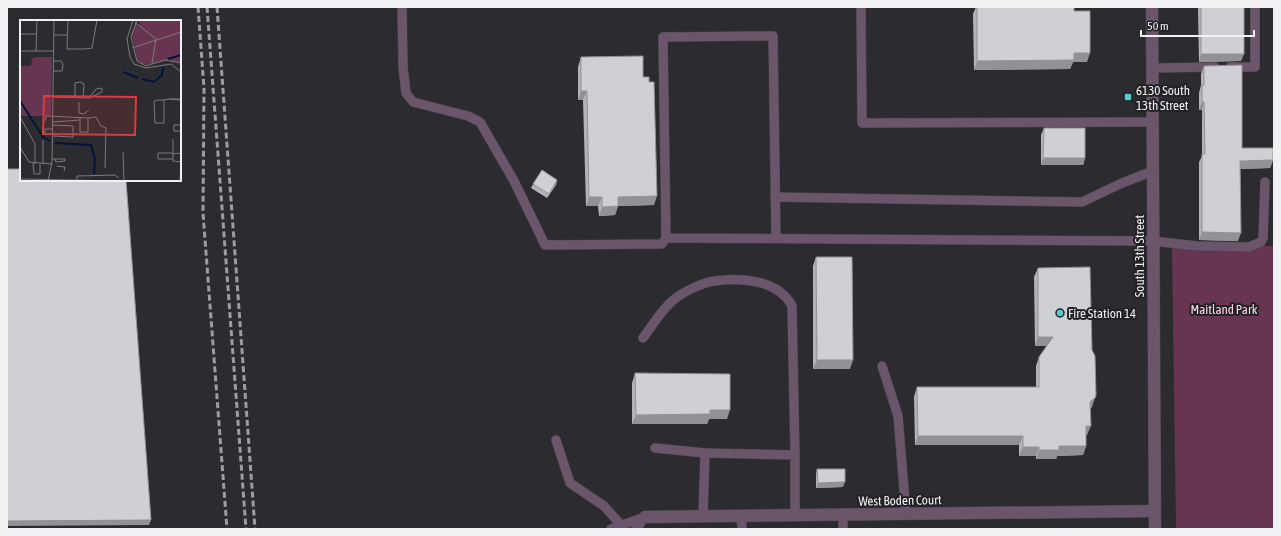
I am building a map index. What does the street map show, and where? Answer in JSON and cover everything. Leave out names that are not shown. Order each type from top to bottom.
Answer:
[{"type":"street","name":"South 13th Street","points":[[1152,7],[1155,529]]},
{"type":"street","name":"West Boden Court","points":[[645,517],[1155,511]]},
{"type":"lane","points":[[402,7],[403,67],[406,93],[414,102],[468,116],[480,122],[514,181],[545,245],[662,244],[666,238],[663,37],[773,36],[776,239]]},
{"type":"lane","points":[[861,7],[862,123],[1153,122]]},
{"type":"lane","points":[[1153,68],[1255,66],[1255,7]]},
{"type":"lane","points":[[776,197],[1082,202],[1153,170]]},
{"type":"lane","points":[[666,238],[1153,241],[1197,246],[1249,247],[1261,242],[1263,238],[1265,182]]},
{"type":"lane","points":[[643,338],[675,298],[694,288],[714,281],[741,279],[758,281],[774,288],[788,298],[792,306],[796,455],[795,515]]},
{"type":"lane","points":[[882,366],[898,416],[906,514]]},
{"type":"lane","points":[[556,440],[570,483],[604,506],[621,526]]},
{"type":"lane","points":[[655,448],[704,453],[796,455]]},
{"type":"lane","points":[[703,516],[704,453]]},
{"type":"lane","points":[[843,515],[843,529]]},
{"type":"lane","points":[[741,516],[742,529]]},
{"type":"lane","points":[[611,529],[645,517]]},
{"type":"lane","points":[[636,529],[645,517]]},
{"type":"green space","name":"Maitland Park","points":[[1274,246],[1274,529],[1176,529],[1172,247]]},
{"type":"building","points":[[977,7],[1074,7],[1074,11],[1090,11],[1090,53],[1074,53],[1074,60],[977,61]]},
{"type":"building","points":[[1201,7],[1244,7],[1244,54],[1201,54]]},
{"type":"building","points":[[643,56],[643,77],[649,77],[649,82],[654,82],[657,196],[618,197],[618,206],[602,207],[602,197],[589,197],[587,91],[581,91],[581,57]]},
{"type":"building","points":[[1242,65],[1242,148],[1273,148],[1273,160],[1240,161],[1241,233],[1202,232],[1202,154],[1205,154],[1204,102],[1202,102],[1204,66]]},
{"type":"building","points":[[1044,128],[1085,128],[1085,158],[1043,158]]},
{"type":"building","points":[[7,169],[20,169],[20,181],[126,181],[151,520],[7,521]]},
{"type":"building","points":[[542,170],[557,180],[549,194],[533,184]]},
{"type":"building","points":[[816,257],[852,257],[853,360],[817,360]]},
{"type":"building","points":[[1090,267],[1092,350],[1095,356],[1096,395],[1090,402],[1091,426],[1086,426],[1086,446],[1059,446],[1059,450],[1039,450],[1039,447],[1023,447],[1023,436],[918,436],[917,387],[1039,387],[1039,357],[1053,337],[1038,337],[1038,268]]},
{"type":"building","points":[[635,373],[730,374],[730,410],[710,410],[710,414],[636,415]]},
{"type":"building","points":[[817,469],[845,469],[845,482],[818,483]]},
{"type":"railway","points":[[198,7],[204,88],[203,213],[227,529]]},
{"type":"railway","points":[[207,7],[246,529]]},
{"type":"railway","points":[[217,7],[255,529]]},
{"type":"place","name":"6130 South 13th Street","points":[[1128,97]]},
{"type":"place","name":"Fire Station 14","points":[[1060,313]]}]
